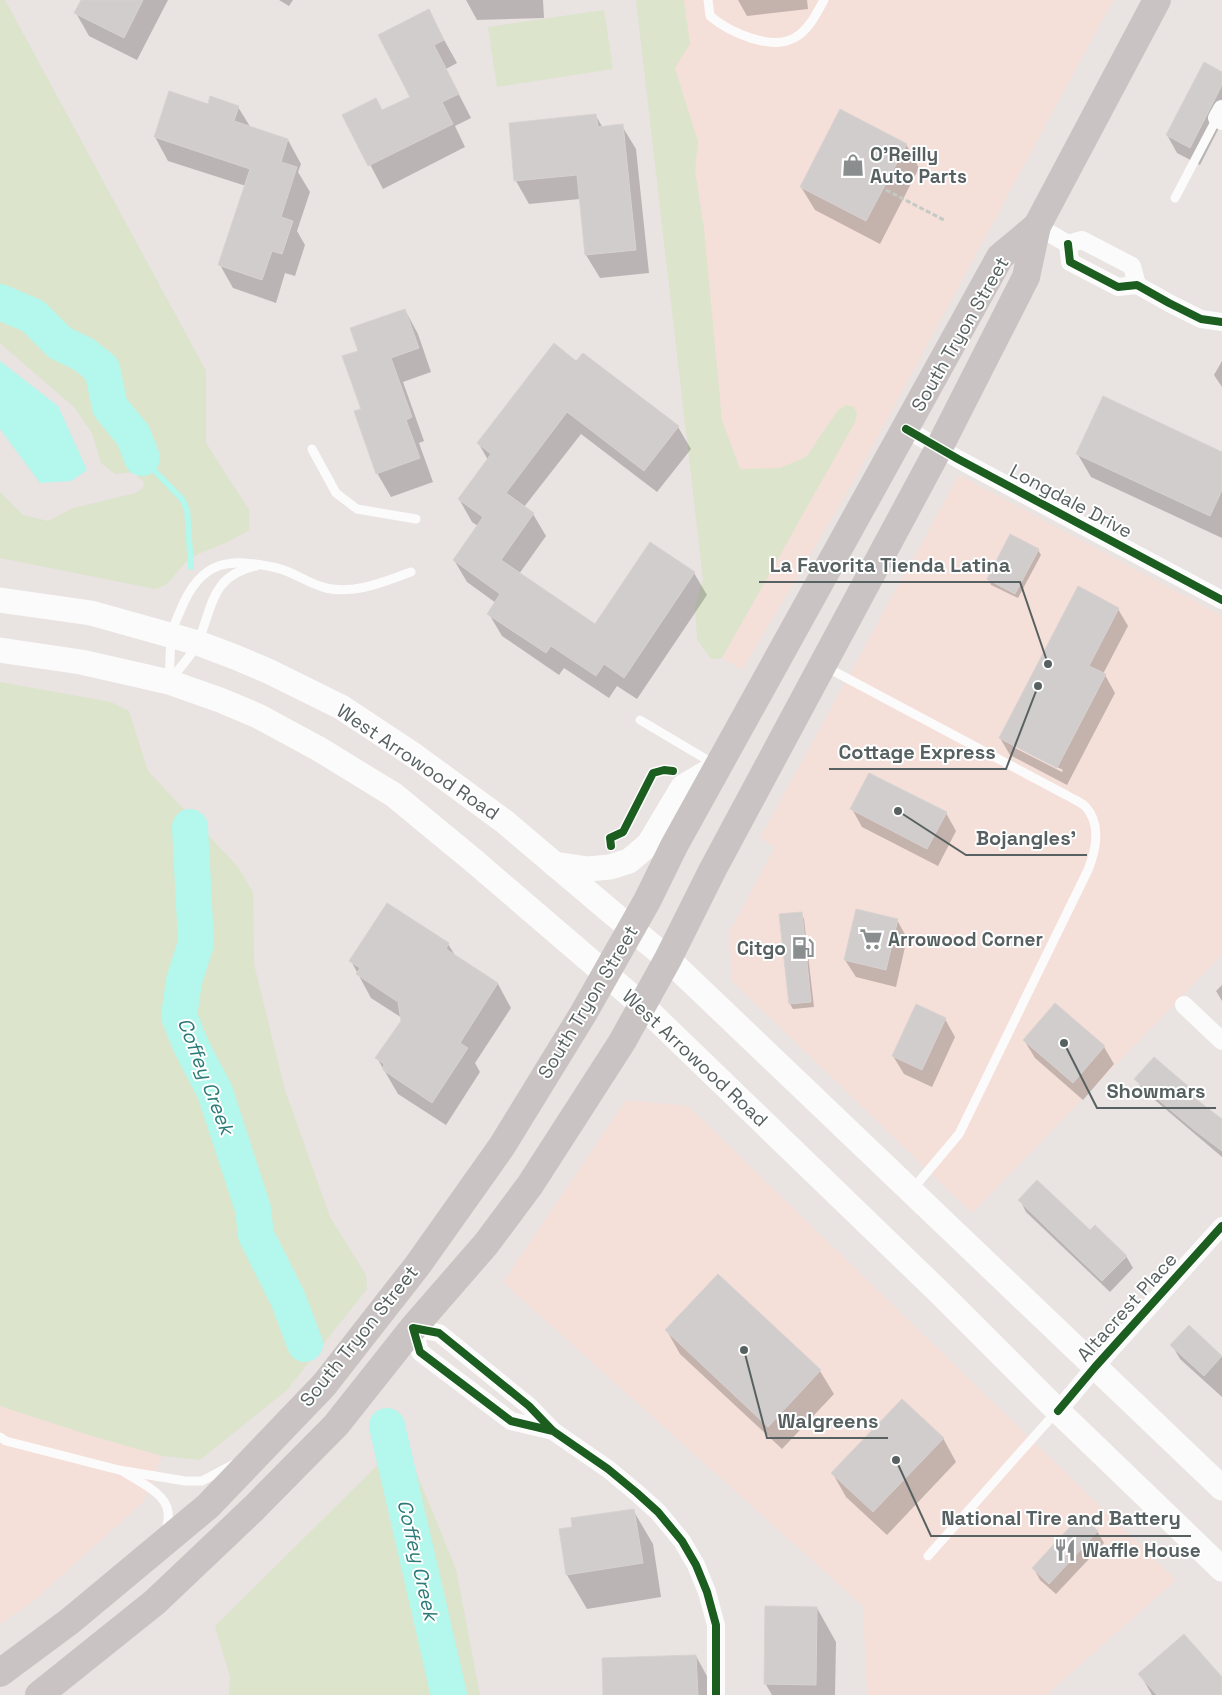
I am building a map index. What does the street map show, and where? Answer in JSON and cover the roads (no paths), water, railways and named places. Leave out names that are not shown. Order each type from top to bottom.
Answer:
[{"type":"main road","name":"South Tryon Street","points":[[39,1695],[155,1602],[254,1508],[336,1425],[514,1208],[643,1006],[713,869],[939,448],[1026,277],[1037,226],[1157,0]]},
{"type":"main road","name":"South Tryon Street","points":[[0,1673],[70,1621],[208,1506],[324,1384],[417,1266],[502,1146],[583,1014],[1000,257],[1037,226]]},
{"type":"main road","name":"West Arrowood Road","points":[[0,600],[91,612],[198,643],[236,657],[341,707],[415,756],[505,822],[668,959],[1222,1488]]},
{"type":"main road","name":"West Arrowood Road","points":[[0,650],[80,662],[169,682],[258,716],[354,769],[394,795],[643,1006],[1222,1569]]},
{"type":"main road","points":[[554,864],[588,869],[610,868],[629,861],[649,844],[683,787],[718,766]]},
{"type":"street","points":[[1037,226],[1068,244],[1082,240],[1132,266],[1137,285]]},
{"type":"street","points":[[1068,244],[1070,262],[1118,287],[1137,285],[1169,304],[1201,319],[1222,322]]},
{"type":"street","name":"Longdale Drive","points":[[906,429],[1222,600]]},
{"type":"street","points":[[1184,1005],[1222,1041]]},
{"type":"street","name":"Altacrest Place","points":[[1058,1411],[1095,1367],[1222,1226]]},
{"type":"street","points":[[553,1432],[511,1421],[420,1352],[414,1328],[439,1333],[530,1406],[553,1432],[608,1469],[658,1512],[682,1542],[696,1566],[707,1592],[716,1625],[716,1695]]},
{"type":"lane","points":[[708,0],[710,16],[721,25],[739,35],[774,43],[791,39],[802,32],[814,18],[824,0]]},
{"type":"lane","points":[[1175,198],[1220,116]]},
{"type":"lane","points":[[312,448],[336,493],[357,509],[416,519]]},
{"type":"lane","points":[[169,682],[171,635],[189,591],[201,575],[213,568],[226,564],[249,563],[279,569],[326,588],[348,590],[367,587],[411,572]]},
{"type":"lane","points":[[169,682],[198,643],[210,605],[217,590],[234,575],[246,568],[261,565]]},
{"type":"lane","points":[[822,665],[1068,796],[1084,806],[1094,819],[1096,838],[1094,855],[1088,870],[963,1126],[959,1134],[911,1191]]},
{"type":"lane","points":[[640,720],[718,766]]},
{"type":"lane","points":[[928,1556],[1058,1411]]},
{"type":"lane","points":[[0,1437],[119,1470],[185,1481],[202,1480],[261,1450]]},
{"type":"lane","points":[[119,1470],[151,1489],[166,1504],[168,1512],[165,1542]]},
{"type":"water","points":[[0,361],[58,406],[87,470],[71,481],[40,483],[0,429]]},
{"type":"waterway","name":"Coffey Creek","points":[[0,302],[33,316],[60,343],[83,354],[102,369],[110,407],[133,435],[142,458]]},
{"type":"waterway","name":"Coffey Creek","points":[[142,458],[182,499],[187,509],[191,567]]},
{"type":"waterway","name":"Coffey Creek","points":[[190,827],[196,943],[184,981],[179,1016],[191,1046],[215,1092],[253,1209],[256,1235],[288,1299],[305,1344]]},
{"type":"waterway","name":"Coffey Creek","points":[[387,1426],[449,1695]]},
{"type":"place","name":"O'Reilly Auto Parts","points":[[853,165]]},
{"type":"place","name":"La Favorita Tienda Latina","points":[[1048,664]]},
{"type":"place","name":"Cottage Express","points":[[1038,686]]},
{"type":"place","name":"Bojangles'","points":[[898,811]]},
{"type":"place","name":"Arrowood Corner","points":[[871,939]]},
{"type":"place","name":"Citgo","points":[[803,948]]},
{"type":"place","name":"Showmars","points":[[1064,1043]]},
{"type":"place","name":"Walgreens","points":[[744,1350]]},
{"type":"place","name":"National Tire and Battery","points":[[896,1460]]},
{"type":"place","name":"Waffle House","points":[[1065,1550]]}]
